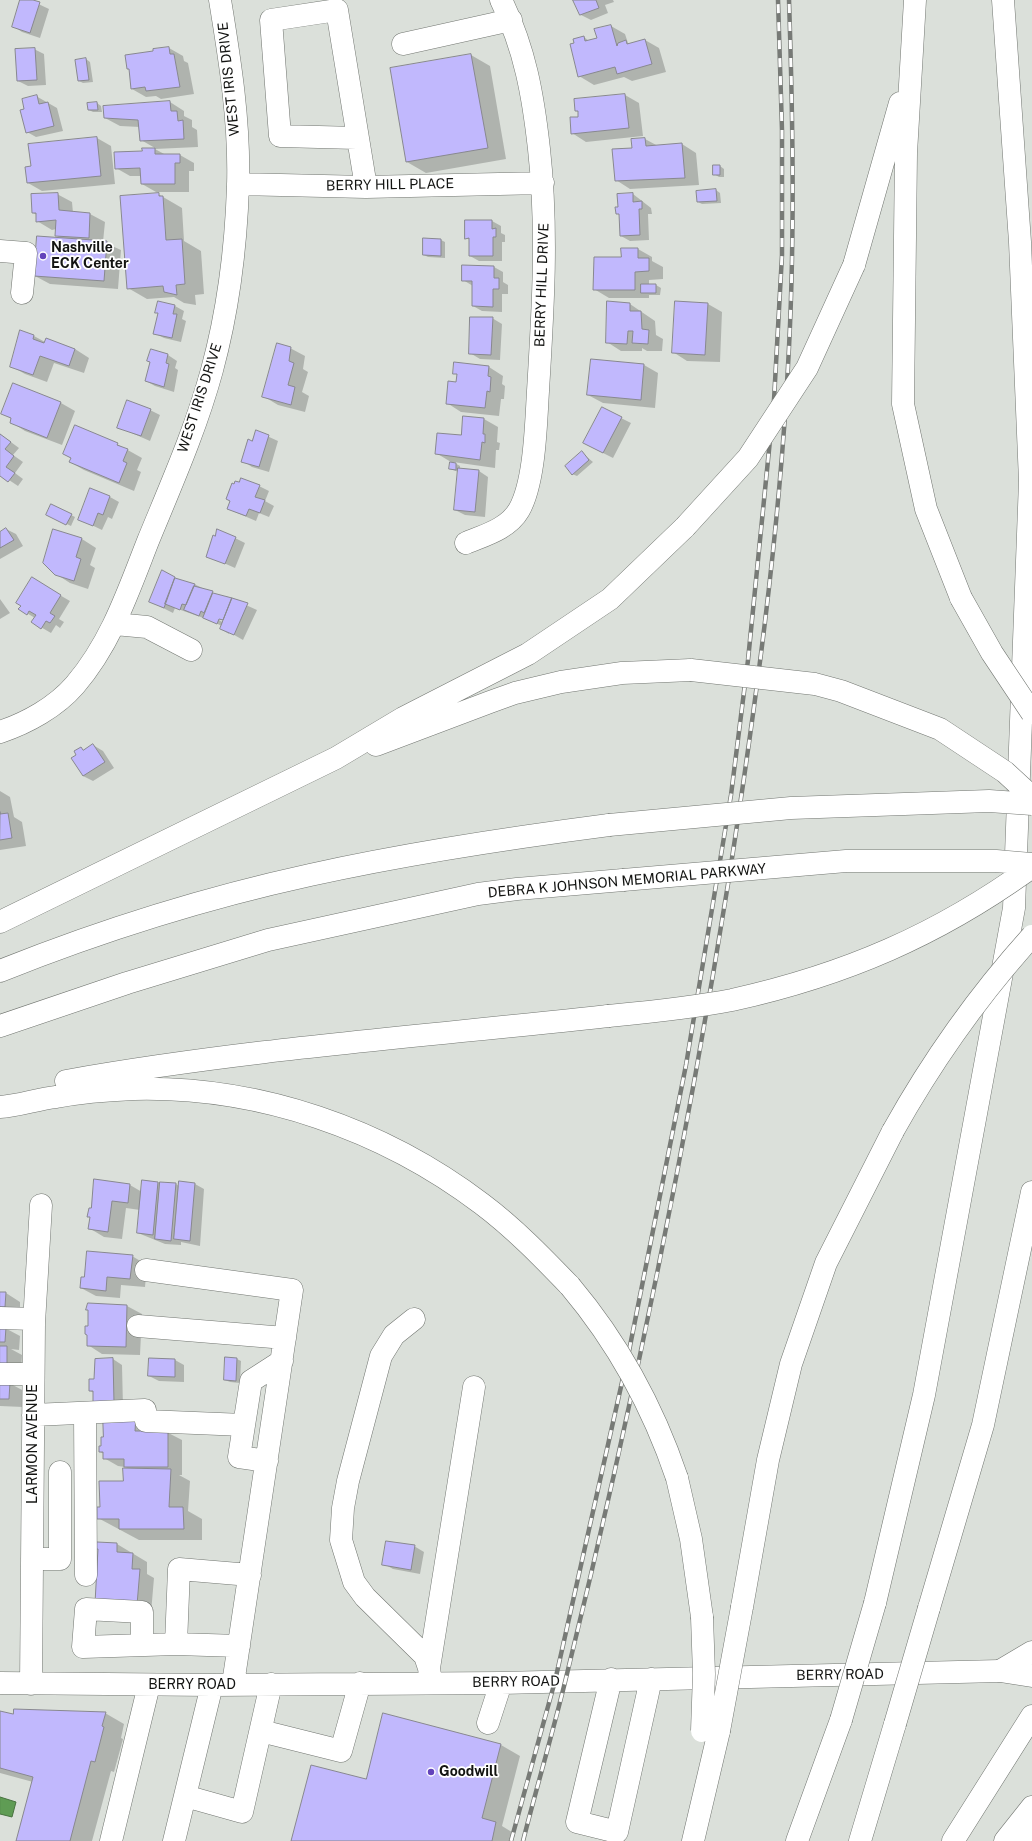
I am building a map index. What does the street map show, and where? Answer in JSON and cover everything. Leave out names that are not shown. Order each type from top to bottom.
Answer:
[{"type":"main road","name":"WEST IRIS DRIVE","points":[[0,732],[26,722],[66,695],[92,664],[115,624],[187,443],[211,373],[223,321],[231,270],[238,184],[232,74],[220,0]]},
{"type":"main road","name":"BERRY HILL DRIVE","points":[[466,543],[500,528],[508,522],[519,510],[527,490],[535,422],[544,297],[546,257],[543,183],[532,90],[520,45],[511,20],[501,0]]},
{"type":"main road","points":[[915,0],[913,57],[906,153],[903,404],[926,509],[961,598],[992,653],[1032,713]]},
{"type":"main road","points":[[797,1841],[842,1720],[875,1603],[924,1395],[1014,908],[1030,481],[1020,242],[1002,0]]},
{"type":"main road","points":[[357,138],[280,136],[271,20],[337,10],[366,187]]},
{"type":"main road","points":[[403,44],[511,20]]},
{"type":"main road","points":[[0,922],[336,758],[403,718],[497,671],[559,634],[610,599],[685,527],[748,458],[807,368],[854,265],[913,57]]},
{"type":"main road","name":"BERRY HILL PLACE","points":[[238,184],[366,187],[543,183]]},
{"type":"main road","points":[[0,251],[26,253],[22,293]]},
{"type":"main road","points":[[115,624],[147,627],[191,650]]},
{"type":"main road","points":[[336,758],[393,740],[441,720],[502,698],[561,682],[622,672],[691,670],[815,684],[841,690],[940,729],[1005,772],[1032,797]]},
{"type":"main road","points":[[0,971],[140,921],[309,875],[400,856],[609,825],[791,808],[989,801],[1032,804]]},
{"type":"main road","name":"DEBRA K JOHNSON MEMORIAL PARKWAY","points":[[0,1026],[127,983],[268,940],[478,894],[517,889],[846,862],[996,861],[1032,864]]},
{"type":"main road","points":[[0,1095],[94,1076],[242,1056],[608,1016],[730,1000],[788,986],[846,968],[891,949],[945,924],[990,897],[1032,867]]},
{"type":"main road","points":[[692,1841],[711,1731],[742,1607],[768,1460],[791,1364],[826,1263],[893,1131],[923,1080],[979,999],[1032,936]]},
{"type":"main road","points":[[0,1106],[93,1092],[156,1089],[231,1096],[273,1105],[312,1116],[385,1144],[416,1161],[454,1185],[514,1231],[570,1286],[595,1317],[621,1356],[655,1419],[677,1478],[691,1539],[702,1617],[704,1674],[711,1731]]},
{"type":"main road","points":[[860,1841],[983,1425],[1032,1192]]},
{"type":"main road","name":"LARMON AVENUE","points":[[31,1684],[34,1319],[41,1205]]},
{"type":"main road","points":[[146,1270],[292,1290],[239,1646],[223,1685],[185,1796],[174,1841]]},
{"type":"main road","points":[[0,1318],[34,1319]]},
{"type":"main road","points":[[414,1319],[394,1336],[382,1356],[348,1481],[343,1508],[341,1540],[345,1557],[354,1582],[365,1597],[417,1646],[425,1656],[430,1675]]},
{"type":"main road","points":[[138,1326],[285,1338]]},
{"type":"main road","points":[[267,1461],[239,1457],[251,1382],[282,1361]]},
{"type":"main road","points":[[0,1374],[33,1374]]},
{"type":"main road","points":[[430,1675],[474,1387]]},
{"type":"main road","points":[[33,1414],[145,1410],[146,1421],[244,1425]]},
{"type":"main road","points":[[85,1413],[86,1575]]},
{"type":"main road","points":[[33,1472],[85,1472]]},
{"type":"main road","points":[[32,1559],[60,1559],[60,1472]]},
{"type":"main road","points":[[60,1524],[86,1524]]},
{"type":"main road","points":[[176,1644],[179,1569],[250,1575]]},
{"type":"main road","points":[[142,1645],[176,1644],[239,1646]]},
{"type":"main road","points":[[1000,1671],[1032,1652]]},
{"type":"main road","name":"BERRY ROAD","points":[[0,1683],[149,1685],[360,1683],[430,1675],[501,1683],[611,1679],[1000,1671],[1032,1676]]},
{"type":"main road","points":[[611,1679],[577,1822],[616,1837],[651,1679]]},
{"type":"main road","points":[[261,1731],[342,1750],[360,1683]]},
{"type":"main road","points":[[488,1723],[501,1683]]},
{"type":"main road","points":[[185,1796],[242,1812],[271,1684]]},
{"type":"main road","points":[[111,1841],[149,1685]]},
{"type":"main road","points":[[953,1841],[1031,1718]]},
{"type":"main road","points":[[1005,1841],[1032,1807]]},
{"type":"shaded area","points":[[0,1797],[16,1802],[12,1817],[0,1814]]},
{"type":"building","points":[[20,0],[33,0],[40,2],[30,33],[12,27]]},
{"type":"building","points":[[573,0],[596,0],[599,8],[580,15]]},
{"type":"building","points":[[611,25],[617,46],[618,43],[626,40],[627,44],[645,39],[652,64],[617,74],[615,67],[578,77],[570,44],[574,43],[573,39],[584,36],[585,41],[597,38],[594,29]]},
{"type":"building","points":[[169,47],[170,54],[174,54],[180,87],[146,91],[145,87],[131,89],[129,69],[127,69],[125,55]]},
{"type":"building","points":[[35,48],[37,80],[17,81],[15,49]]},
{"type":"building","points":[[471,54],[488,148],[406,162],[390,68]]},
{"type":"building","points":[[86,58],[89,80],[78,81],[75,60]]},
{"type":"building","points":[[625,94],[629,128],[571,134],[570,117],[578,117],[578,111],[575,111],[574,99]]},
{"type":"building","points":[[37,95],[39,104],[48,102],[54,126],[26,133],[20,110],[24,109],[22,99]]},
{"type":"building","points":[[170,101],[171,111],[177,111],[178,121],[183,120],[184,139],[140,141],[138,120],[104,118],[103,106]]},
{"type":"building","points":[[97,102],[98,110],[88,110],[87,103]]},
{"type":"building","points":[[97,137],[101,176],[27,183],[25,167],[31,166],[28,144]]},
{"type":"building","points":[[645,138],[646,146],[682,143],[685,178],[615,181],[612,149],[632,148],[631,139]]},
{"type":"building","points":[[142,148],[155,148],[155,154],[180,154],[180,163],[175,163],[175,184],[141,184],[140,168],[115,169],[114,152],[142,151]]},
{"type":"building","points":[[713,165],[720,165],[720,175],[713,175]]},
{"type":"building","points":[[716,189],[717,201],[697,202],[696,191]]},
{"type":"building","points":[[58,193],[59,210],[90,213],[89,238],[55,236],[56,220],[36,222],[36,213],[32,213],[31,194]]},
{"type":"building","points":[[159,193],[159,196],[163,196],[166,240],[182,239],[185,284],[176,285],[177,295],[164,292],[163,286],[127,289],[120,196]]},
{"type":"building","points":[[633,193],[633,202],[642,201],[642,209],[639,209],[640,235],[620,236],[619,214],[616,214],[615,207],[618,207],[617,194]]},
{"type":"building","points":[[465,220],[492,220],[492,229],[496,228],[496,237],[493,237],[493,256],[469,256],[469,238],[465,239]]},
{"type":"building","points":[[37,236],[107,241],[104,281],[34,276]]},
{"type":"building","points":[[423,238],[441,239],[441,256],[423,255]]},
{"type":"building","points":[[621,248],[638,248],[638,258],[649,258],[649,271],[635,272],[635,290],[593,290],[594,257],[621,257]]},
{"type":"building","points":[[462,265],[494,266],[494,278],[499,278],[499,289],[493,289],[493,307],[472,306],[472,281],[462,281]]},
{"type":"building","points":[[641,284],[656,284],[656,293],[641,293]]},
{"type":"building","points":[[158,301],[175,305],[173,314],[177,314],[172,338],[153,334],[158,313],[155,313]]},
{"type":"building","points":[[607,301],[630,303],[630,311],[641,311],[642,329],[649,330],[648,344],[632,343],[633,331],[628,331],[627,344],[606,343]]},
{"type":"building","points":[[675,301],[708,303],[705,355],[672,353]]},
{"type":"building","points":[[470,317],[493,317],[491,355],[469,354]]},
{"type":"building","points":[[20,330],[34,335],[33,339],[44,343],[46,338],[75,349],[69,366],[40,356],[33,375],[10,367]]},
{"type":"building","points":[[277,343],[291,347],[289,361],[294,363],[288,385],[295,387],[291,405],[262,397]]},
{"type":"building","points":[[151,349],[168,354],[166,363],[169,364],[164,387],[145,381],[150,362],[147,361]]},
{"type":"building","points":[[591,359],[644,364],[641,400],[587,395]]},
{"type":"building","points":[[454,362],[489,366],[488,376],[491,377],[490,392],[487,391],[485,408],[446,404],[448,381],[456,382],[457,374],[453,374]]},
{"type":"building","points":[[13,383],[61,402],[47,438],[10,423],[11,418],[1,414]]},
{"type":"building","points":[[127,400],[151,409],[141,436],[117,428]]},
{"type":"building","points":[[602,407],[622,417],[603,453],[583,443]]},
{"type":"building","points":[[463,416],[484,418],[483,434],[485,434],[485,443],[482,442],[480,460],[435,454],[437,433],[461,435]]},
{"type":"building","points":[[75,425],[118,443],[117,445],[128,449],[123,461],[127,463],[119,483],[69,462],[71,458],[63,454]]},
{"type":"building","points":[[256,430],[269,435],[259,467],[241,462],[248,439],[252,441]]},
{"type":"building","points":[[0,434],[11,442],[5,449],[14,456],[6,467],[15,473],[8,482],[0,476]]},
{"type":"building","points":[[582,451],[589,460],[572,475],[565,466]]},
{"type":"building","points":[[450,462],[456,463],[456,470],[449,469]]},
{"type":"building","points":[[458,468],[479,470],[475,512],[454,510]]},
{"type":"building","points":[[241,478],[260,485],[255,497],[265,500],[260,513],[249,509],[246,516],[227,509],[230,501],[226,499],[232,483],[234,484],[235,481],[239,482]]},
{"type":"building","points":[[90,488],[110,496],[103,515],[98,513],[93,526],[78,520]]},
{"type":"building","points":[[51,504],[72,514],[66,525],[46,515]]},
{"type":"building","points":[[6,528],[14,540],[0,548],[0,532]]},
{"type":"building","points":[[53,529],[82,538],[76,557],[81,559],[74,581],[55,575],[43,563]]},
{"type":"building","points":[[217,529],[236,537],[225,564],[206,557],[213,535],[215,536]]},
{"type":"building","points":[[162,570],[175,577],[164,608],[149,602]]},
{"type":"building","points":[[32,577],[61,595],[50,613],[55,616],[50,623],[46,621],[41,629],[31,622],[36,615],[29,611],[27,615],[18,609],[21,606],[16,603]]},
{"type":"building","points":[[175,578],[195,584],[186,605],[182,604],[180,610],[165,604]]},
{"type":"building","points":[[194,586],[213,591],[204,613],[201,611],[199,616],[184,610]]},
{"type":"building","points":[[213,593],[232,598],[223,620],[219,619],[217,624],[203,618]]},
{"type":"building","points":[[232,598],[248,603],[234,635],[220,629]]},
{"type":"building","points":[[93,744],[105,762],[83,776],[71,758],[76,755],[74,751],[81,747],[83,750]]},
{"type":"building","points":[[8,813],[12,838],[0,840],[0,814]]},
{"type":"building","points":[[94,1179],[130,1184],[128,1203],[112,1201],[108,1232],[88,1229],[90,1217],[87,1217],[89,1208],[91,1208]]},
{"type":"building","points":[[142,1180],[158,1182],[153,1235],[137,1233]]},
{"type":"building","points":[[179,1181],[195,1183],[190,1241],[174,1239]]},
{"type":"building","points":[[160,1182],[176,1183],[171,1241],[155,1239]]},
{"type":"building","points":[[87,1251],[133,1255],[130,1279],[107,1277],[106,1291],[80,1288],[81,1277],[84,1277]]},
{"type":"building","points":[[0,1292],[6,1292],[5,1307],[0,1307]]},
{"type":"building","points":[[88,1303],[127,1305],[126,1347],[87,1346],[85,1326],[88,1326],[88,1310],[86,1310]]},
{"type":"building","points":[[0,1327],[6,1327],[5,1342],[0,1342]]},
{"type":"building","points":[[0,1346],[7,1346],[7,1364],[0,1364]]},
{"type":"building","points":[[225,1357],[237,1358],[236,1381],[224,1380]]},
{"type":"building","points":[[113,1358],[114,1402],[93,1402],[93,1391],[89,1391],[89,1379],[94,1379],[95,1359]]},
{"type":"building","points":[[149,1358],[175,1359],[175,1377],[148,1376]]},
{"type":"building","points":[[0,1381],[10,1382],[9,1399],[0,1399]]},
{"type":"building","points":[[103,1415],[136,1415],[135,1431],[168,1431],[168,1467],[124,1467],[124,1459],[103,1459],[103,1452],[99,1452],[99,1446],[101,1446],[101,1437],[103,1437]]},
{"type":"building","points":[[123,1468],[171,1469],[169,1507],[183,1507],[184,1529],[119,1529],[119,1519],[97,1519],[97,1507],[100,1507],[99,1481],[123,1481]]},
{"type":"building","points":[[386,1541],[415,1545],[411,1570],[382,1565]]},
{"type":"building","points":[[97,1542],[117,1543],[117,1552],[133,1553],[132,1569],[140,1569],[137,1605],[95,1603],[98,1549]]},
{"type":"building","points":[[14,1709],[106,1712],[102,1726],[104,1727],[95,1762],[91,1761],[70,1841],[16,1841],[33,1777],[0,1768],[0,1711],[13,1714]]},
{"type":"building","name":"Goodwill","points":[[383,1713],[501,1744],[482,1818],[496,1822],[492,1841],[291,1841],[311,1765],[366,1779]]},
{"type":"railway","points":[[511,1841],[555,1681],[629,1351],[686,1065],[731,795],[748,660],[774,400],[782,255],[782,130],[778,0]]},
{"type":"railway","points":[[523,1841],[561,1698],[590,1579],[656,1280],[695,1079],[729,878],[748,751],[765,623],[779,494],[788,366],[792,274],[793,183],[789,0]]},
{"type":"place","name":"Nashville ECK Center","points":[[43,256]]},
{"type":"place","name":"Goodwill","points":[[431,1772]]}]
